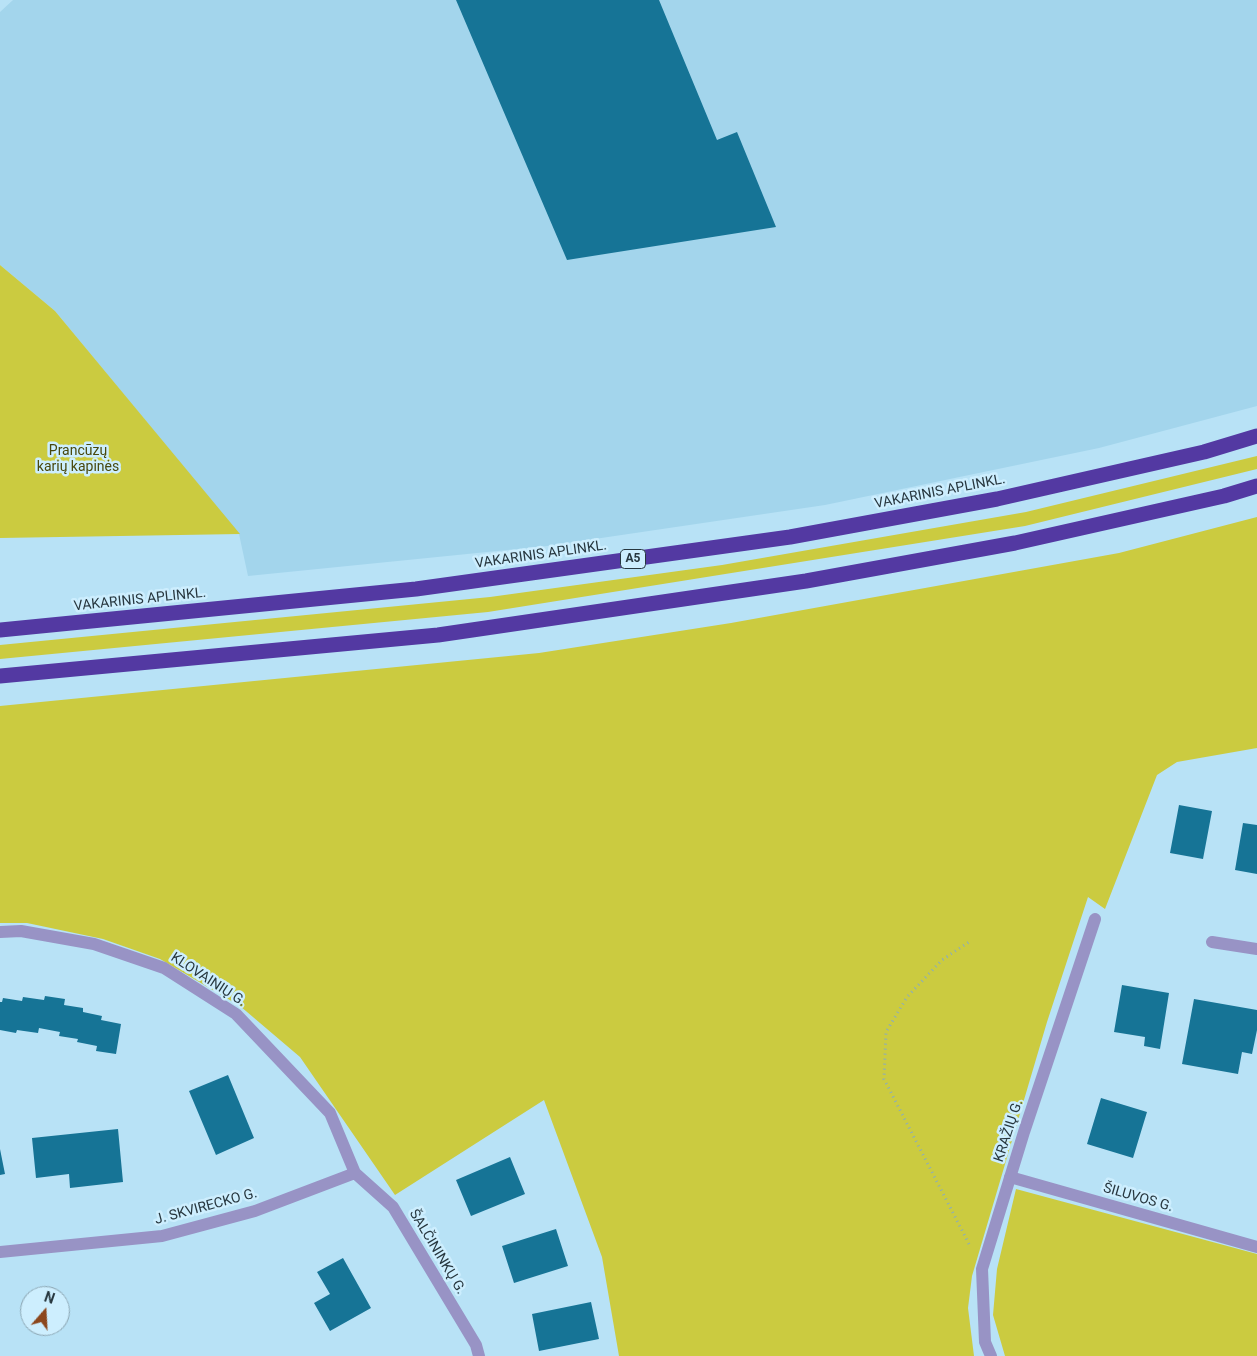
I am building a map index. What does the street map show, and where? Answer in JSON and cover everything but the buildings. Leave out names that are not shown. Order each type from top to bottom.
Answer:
[{"type":"highway","name":"VAKARINIS APLINKL.","points":[[0,630],[416,589],[790,538],[997,499],[1204,452],[1257,436]]},
{"type":"highway","points":[[0,676],[438,635],[796,582],[1015,544],[1224,496],[1257,486]]},
{"type":"street","name":"KRAŽIŲ G.","points":[[991,1356],[985,1342],[982,1269],[1010,1177],[1095,919]]},
{"type":"street","name":"KLOVAINIŲ G.","points":[[0,932],[21,930],[94,944],[147,962],[164,968],[236,1014],[330,1113],[355,1173]]},
{"type":"street","points":[[1212,942],[1257,949]]},
{"type":"street","name":"J. SKVIRECKO G.","points":[[0,1252],[162,1236],[255,1211],[355,1173]]},
{"type":"street","name":"ŠALČININKŲ G.","points":[[355,1173],[393,1208],[476,1346],[479,1356]]},
{"type":"street","name":"ŠILUVOS G.","points":[[1010,1177],[1257,1247]]},
{"type":"path","points":[[969,942],[942,960],[907,997],[886,1032],[884,1079],[982,1269]]},
{"type":"shaded area","points":[[13,0],[1257,0],[1257,406],[1099,448],[825,505],[547,546],[248,576],[239,534],[55,311],[0,265],[0,12]]},
{"type":"green space","name":"Prancūzų karių kapinės","points":[[0,265],[55,311],[240,534],[0,538]]},
{"type":"green space","points":[[1257,456],[1257,469],[1025,526],[488,612],[0,659],[0,645],[490,597],[722,565],[1026,512]]},
{"type":"green space","points":[[1257,517],[1257,748],[1177,762],[1157,775],[1105,909],[1088,897],[1047,1022],[972,1276],[968,1308],[974,1356],[619,1356],[602,1257],[544,1100],[395,1195],[300,1057],[240,1006],[160,959],[103,939],[27,923],[0,923],[0,706],[539,653],[731,623],[1119,553]]},
{"type":"green space","points":[[1016,1189],[1257,1254],[1257,1356],[1005,1356],[993,1315],[997,1269]]}]
